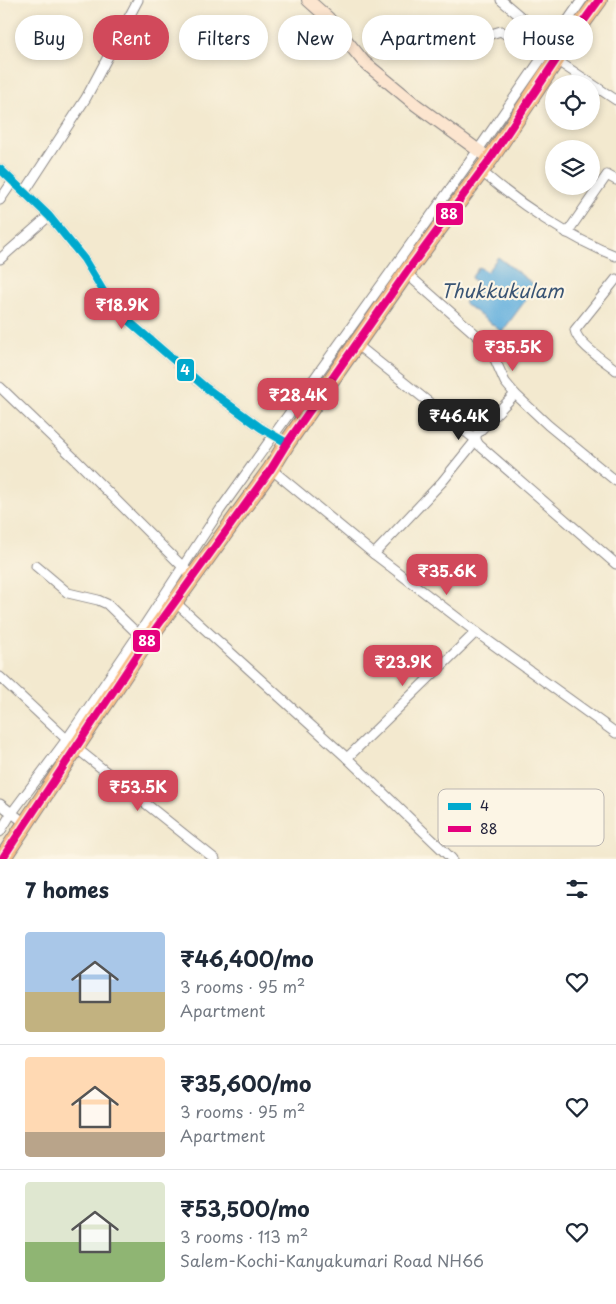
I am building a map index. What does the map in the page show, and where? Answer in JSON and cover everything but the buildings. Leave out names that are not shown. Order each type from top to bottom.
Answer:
[{"type":"highway","points":[[587,15],[599,0]]},
{"type":"highway","points":[[2,859],[18,818],[51,785],[71,743],[142,639],[176,603],[187,572],[271,468],[280,438],[356,344],[551,60]]},
{"type":"street","points":[[308,0],[328,18],[364,62],[483,160],[499,186],[567,233],[616,256]]},
{"type":"street","points":[[501,0],[517,15]]},
{"type":"street","points":[[575,15],[582,0]]},
{"type":"street","points":[[24,193],[86,98],[136,1]]},
{"type":"street","points":[[568,60],[616,100]]},
{"type":"street","points":[[36,566],[68,593],[107,604],[142,639],[187,572],[220,510],[280,438],[483,160]]},
{"type":"street","points":[[0,169],[49,216],[84,259],[108,299],[124,317],[205,387],[260,428],[280,438]]},
{"type":"street","points":[[567,233],[608,175],[616,180]]},
{"type":"street","points":[[0,200],[13,181]]},
{"type":"street","points":[[0,258],[49,216]]},
{"type":"street","points":[[406,273],[489,346],[505,382],[515,394],[616,481]]},
{"type":"street","points":[[616,278],[575,330],[575,333],[582,342],[616,370]]},
{"type":"street","points":[[356,344],[476,440],[479,445],[616,564]]},
{"type":"street","points":[[0,387],[76,460],[187,572]]},
{"type":"street","points":[[374,554],[442,482],[476,440],[476,435],[515,394]]},
{"type":"street","points":[[271,468],[374,554],[476,632],[616,733]]},
{"type":"street","points":[[176,603],[347,758],[448,858]]},
{"type":"street","points":[[347,758],[476,632]]},
{"type":"street","points":[[0,676],[71,743],[215,859]]},
{"type":"street","points":[[0,804],[18,818],[0,832]]},
{"type":"water","name":"Thukkukulam","points":[[498,257],[536,286],[502,332],[464,303],[478,284],[471,278],[479,267],[487,272]]},
{"type":"transit line","name":"88","points":[[2,859],[146,642],[271,469],[287,443],[406,273],[490,159],[562,51],[599,0]]},
{"type":"transit line","name":"4","points":[[0,169],[49,216],[84,259],[108,299],[124,317],[205,387],[261,428],[287,443]]}]
